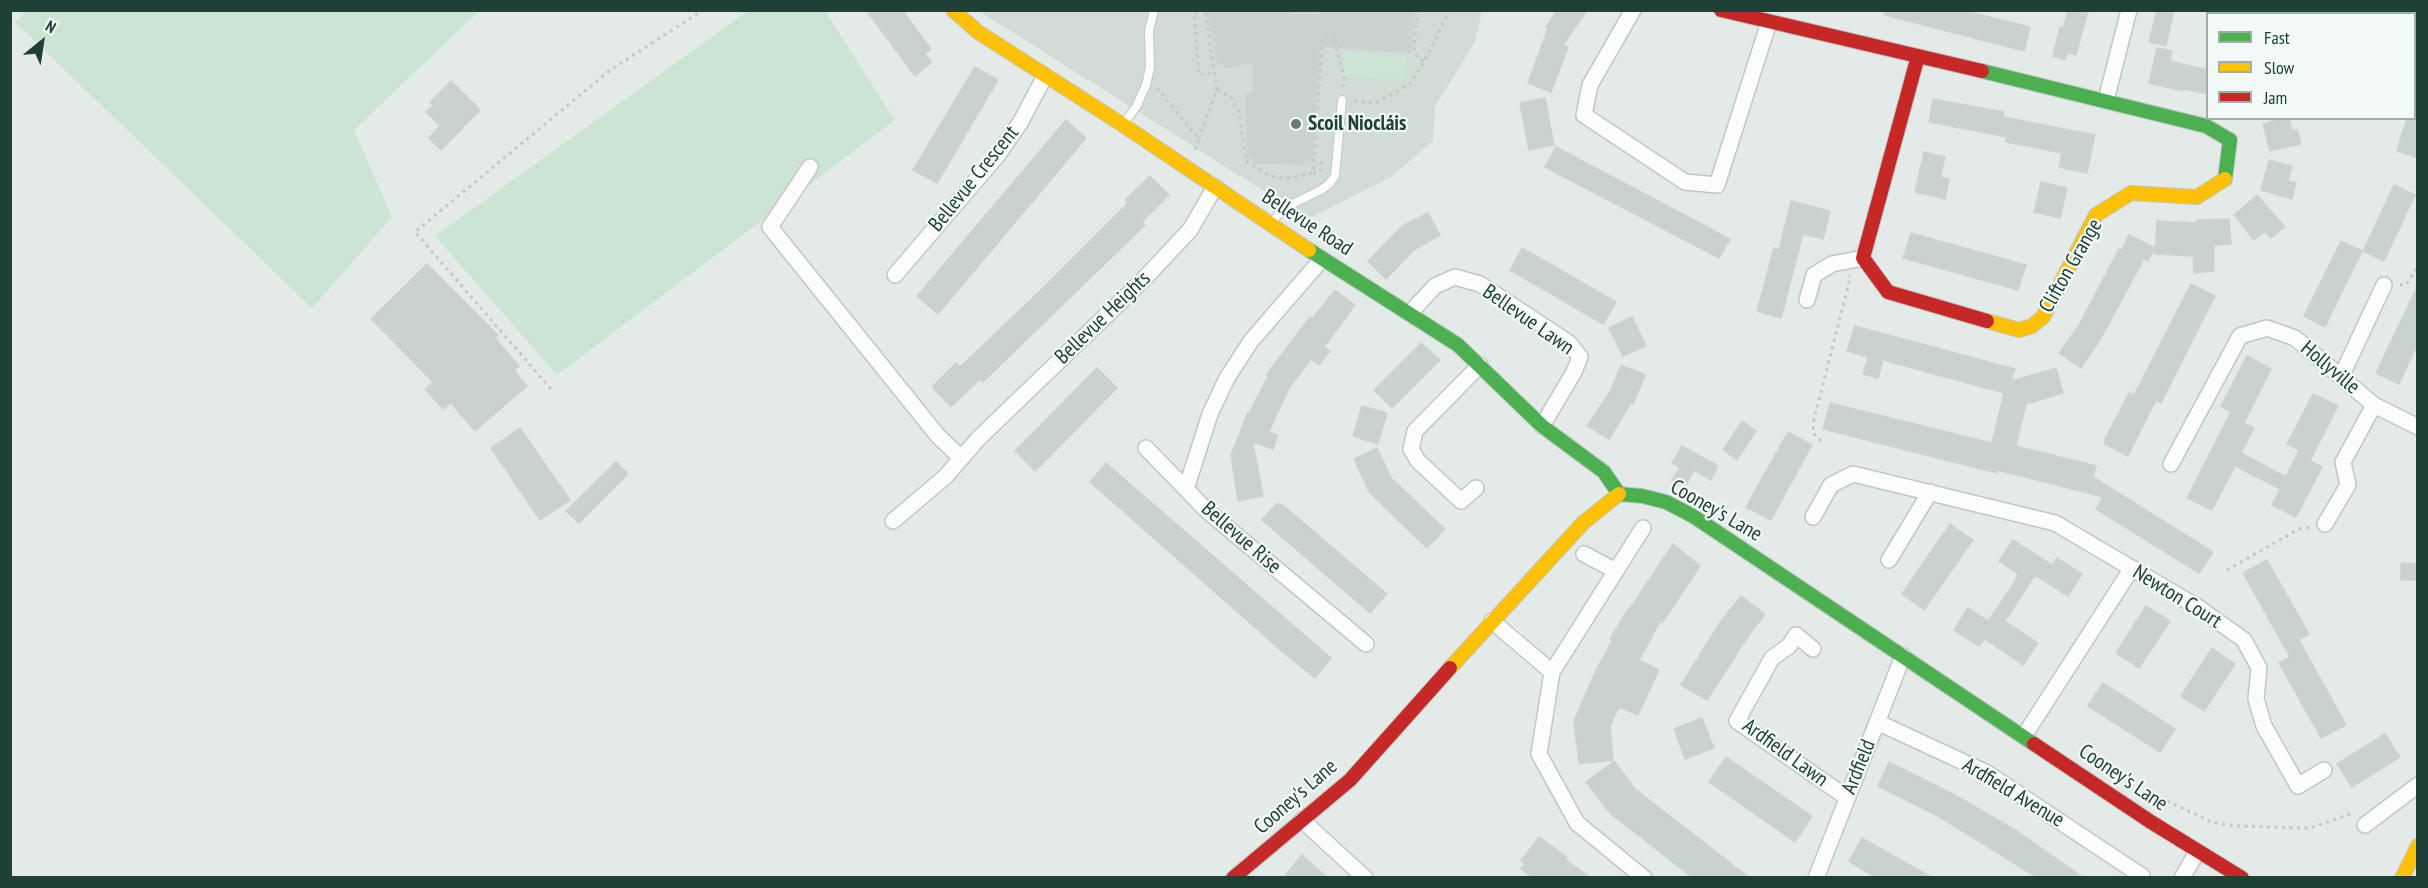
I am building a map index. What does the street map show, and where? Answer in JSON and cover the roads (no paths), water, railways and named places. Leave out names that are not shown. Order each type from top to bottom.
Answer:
[{"type":"street","name":"Bellevue Road","points":[[953,10],[978,32],[1123,125],[1322,259],[1458,345],[1542,426],[1604,472],[1619,494]]},
{"type":"street","points":[[1633,10],[1590,85],[1584,115],[1685,182],[1717,185],[1769,22]]},
{"type":"street","name":"Clifton Grange","points":[[1721,10],[2106,100],[2206,126],[2230,140],[2229,160],[2224,180],[2197,197],[2131,193],[2096,215],[2043,317],[2032,326],[2019,330],[1888,292],[1856,259]]},
{"type":"street","points":[[2106,100],[2129,10]]},
{"type":"street","points":[[1807,300],[1814,275],[1832,264],[1856,259],[1918,56]]},
{"type":"street","name":"Bellevue Crescent","points":[[895,274],[997,156],[1020,123],[1045,76]]},
{"type":"street","points":[[810,167],[770,227],[938,436],[961,458]]},
{"type":"street","name":"Bellevue Heights","points":[[892,521],[945,477],[978,439],[1142,281],[1190,230],[1215,187]]},
{"type":"street","name":"Bellevue Rise","points":[[1322,259],[1251,341],[1227,378],[1210,414],[1186,489],[1205,509],[1366,644]]},
{"type":"street","name":"Bellevue Lawn","points":[[1410,313],[1435,286],[1455,277],[1480,284],[1569,343],[1580,357],[1574,372],[1542,426]]},
{"type":"street","points":[[2341,376],[2384,285]]},
{"type":"street","name":"Hollyville","points":[[2170,464],[2240,336],[2267,328],[2295,338],[2374,405],[2418,427]]},
{"type":"street","points":[[1476,488],[1461,501],[1418,461],[1411,449],[1415,431],[1480,365]]},
{"type":"street","points":[[2325,524],[2348,485],[2343,462],[2374,405]]},
{"type":"street","points":[[1146,448],[1186,489]]},
{"type":"street","name":"Newton Court","points":[[1813,517],[1831,486],[1853,474],[2055,523],[2199,608],[2244,640],[2259,668],[2256,699],[2264,726],[2298,786],[2324,770]]},
{"type":"street","points":[[1889,560],[1930,492]]},
{"type":"street","name":"Cooney's Lane","points":[[1233,878],[1350,780],[1583,523],[1619,494],[1642,496],[1666,502],[1693,516],[2197,852],[2242,878]]},
{"type":"street","points":[[1643,528],[1552,672],[1539,754],[1577,824],[1644,878]]},
{"type":"street","points":[[1584,554],[1616,571]]},
{"type":"street","points":[[2025,736],[2132,568]]},
{"type":"street","points":[[1492,621],[1552,672]]},
{"type":"street","name":"Ardfield Lawn","points":[[1813,649],[1796,635],[1789,646],[1772,658],[1737,721],[1846,797]]},
{"type":"street","name":"Ardfield","points":[[1816,878],[1903,656]]},
{"type":"street","name":"Ardfield Avenue","points":[[1877,722],[1987,773],[2142,876]]},
{"type":"street","points":[[2366,825],[2418,785]]},
{"type":"street","points":[[1302,820],[1365,878]]},
{"type":"street","points":[[2402,878],[2414,864],[2418,846]]},
{"type":"street","points":[[2182,878],[2197,852]]},
{"type":"lane","points":[[1123,125],[1136,107],[1148,78],[1149,31],[1154,10]]},
{"type":"lane","points":[[1271,225],[1282,208],[1321,190],[1335,176],[1342,100]]},
{"type":"place","name":"Scoil Niocláis","points":[[1296,124]]}]
